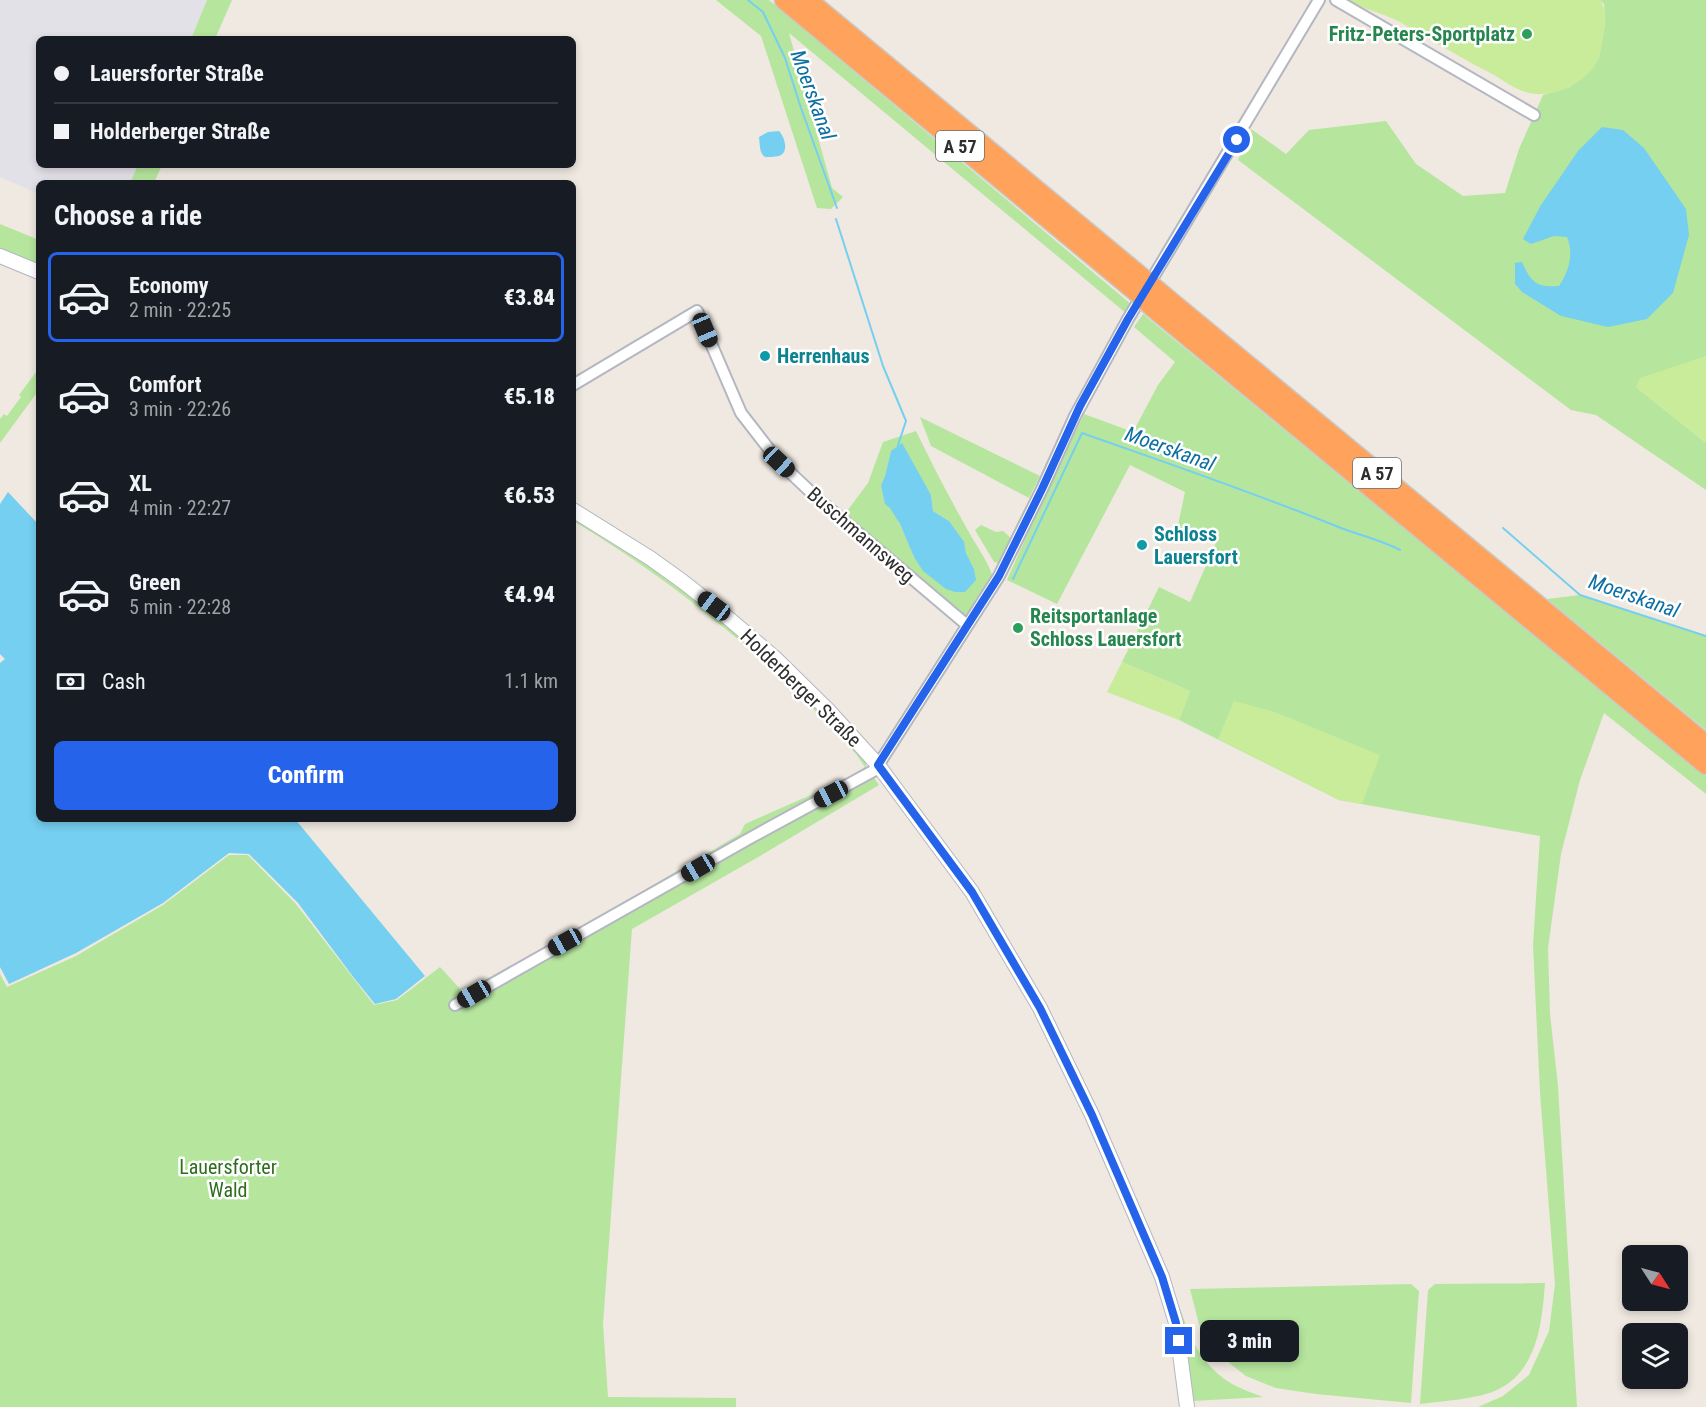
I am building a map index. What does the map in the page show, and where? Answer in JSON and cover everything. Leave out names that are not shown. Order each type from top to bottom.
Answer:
[{"type":"highway","name":"A 57","points":[[784,0],[1139,285]]},
{"type":"highway","name":"A 57","points":[[808,0],[1139,285],[1706,765]]},
{"type":"highway","name":"A 57","points":[[1158,301],[1706,744]]},
{"type":"main road","points":[[0,256],[36,271]]},
{"type":"main road","name":"Holderberger Straße","points":[[576,512],[650,558],[714,606],[774,657],[828,710],[878,765],[972,892],[1040,1008],[1081,1094],[1162,1277],[1176,1323],[1187,1407]]},
{"type":"street","points":[[455,1005],[875,770],[999,576],[1075,416],[1128,319],[1319,0]]},
{"type":"street","points":[[1336,0],[1534,115]]},
{"type":"street","name":"Buschmannsweg","points":[[576,383],[697,310],[741,413],[779,462],[817,498],[967,625]]},
{"type":"shaded area","points":[[0,0],[207,0],[192,36],[36,36],[36,168],[137,168],[131,180],[36,180],[36,193],[0,177]]},
{"type":"green space","points":[[207,0],[232,0],[216,36],[192,36]]},
{"type":"green space","points":[[716,0],[769,0],[1132,305],[1127,314],[789,33],[832,188],[843,197],[831,209],[817,208],[761,36]]},
{"type":"green space","points":[[1347,0],[1600,0],[1605,18],[1604,33],[1600,54],[1590,72],[1581,80],[1559,91],[1536,94],[1514,87],[1398,21]]},
{"type":"green space","points":[[1600,0],[1706,0],[1706,356],[1636,387],[1706,443],[1706,490],[1596,415],[1571,410],[1238,160],[1251,129],[1286,154],[1309,130],[1386,121],[1416,164],[1463,196],[1505,193],[1519,149],[1543,95],[1570,87],[1599,58],[1605,23],[1604,4]]},
{"type":"green space","points":[[137,168],[161,168],[155,180],[131,180]]},
{"type":"green space","points":[[0,224],[36,239],[36,267],[0,251]]},
{"type":"green space","points":[[1143,314],[1706,776],[1706,794],[1604,713],[1580,780],[1561,854],[1548,948],[1550,1014],[1558,1086],[1577,1407],[1478,1407],[1503,1396],[1529,1375],[1549,1331],[1555,1284],[1540,1093],[1533,945],[1540,836],[1339,800],[1179,720],[1190,691],[1122,662],[1159,587],[1190,602],[1219,536],[1177,530],[1185,492],[1130,465],[1057,604],[1007,580],[1084,414],[1133,432],[1158,385],[1175,362],[1134,327]]},
{"type":"green space","points":[[1706,356],[1706,443],[1636,387],[1640,378]]},
{"type":"green space","points":[[36,372],[36,394],[0,443],[0,419],[4,414],[7,416],[21,397],[19,395]]},
{"type":"green space","points":[[920,417],[1040,476],[1029,498],[931,446]]},
{"type":"green space","points":[[916,431],[990,570],[993,577],[969,615],[964,618],[844,515],[868,483],[883,442]],"holes":[[[891,451],[919,476],[931,495],[933,511],[949,521],[974,569],[914,557],[881,485]]]},
{"type":"green space","name":"Lauersforter Wald","points":[[576,516],[650,564],[731,626],[820,708],[866,760],[866,767],[879,785],[632,929],[603,1324],[608,1397],[736,1398],[736,1407],[0,1407],[0,974],[7,987],[76,956],[163,905],[229,855],[248,855],[296,904],[374,1005],[397,1000],[440,967],[471,1001],[604,925],[602,915],[740,834],[745,824],[849,778],[865,767],[856,754],[812,707],[742,643],[696,605],[576,523]]},
{"type":"green space","points":[[981,525],[996,532],[1003,531],[1011,538],[1002,561],[994,562],[975,530]]},
{"type":"green space","points":[[1580,595],[1706,636],[1706,730],[1547,599]]},
{"type":"green space","points":[[1122,662],[1190,691],[1179,720],[1107,692]]},
{"type":"green space","points":[[1234,701],[1275,712],[1380,755],[1362,804],[1339,800],[1218,739]]},
{"type":"green space","points":[[1545,1283],[1536,1343],[1530,1357],[1512,1380],[1499,1389],[1482,1395],[1420,1404],[1428,1290],[1435,1284]]},
{"type":"green space","points":[[1411,1284],[1419,1291],[1411,1403],[1276,1388],[1246,1376],[1219,1355],[1199,1324],[1190,1289]]},
{"type":"green space","points":[[1179,1306],[1198,1350],[1212,1368],[1232,1384],[1263,1397],[1193,1401]]},
{"type":"water","points":[[1602,127],[1623,130],[1644,148],[1686,209],[1689,235],[1673,293],[1647,319],[1608,327],[1561,316],[1522,292],[1515,284],[1515,263],[1522,262],[1528,274],[1540,285],[1559,286],[1563,280],[1570,256],[1567,237],[1554,236],[1531,244],[1523,239],[1541,205],[1578,151]]},
{"type":"water","points":[[779,131],[783,136],[785,150],[781,155],[765,157],[761,151],[759,137],[768,132]]},
{"type":"water","points":[[902,443],[931,495],[933,511],[949,521],[964,542],[976,580],[965,592],[946,589],[923,571],[914,557],[900,524],[885,504],[881,485],[891,451]]},
{"type":"water","points":[[8,492],[36,522],[36,822],[297,822],[425,976],[396,999],[375,1004],[298,903],[249,854],[229,853],[163,903],[76,953],[9,984],[0,967],[0,663],[5,659],[0,654],[0,504]]},
{"type":"waterway","name":"Moerskanal","points":[[748,0],[763,12],[785,58],[837,208]]},
{"type":"waterway","name":"Moerskanal","points":[[836,219],[883,366],[906,421],[899,447]]},
{"type":"waterway","name":"Moerskanal","points":[[1013,579],[1082,433],[1400,550]]},
{"type":"waterway","name":"Moerskanal","points":[[1503,528],[1580,595],[1706,636]]},
{"type":"place","name":"Fritz-Peters-Sportplatz","points":[[1527,34]]},
{"type":"place","name":"Herrenhaus","points":[[765,356]]},
{"type":"place","name":"Schloss Lauersfort","points":[[1142,545]]},
{"type":"place","name":"Reitsportanlage Schloss Lauersfort","points":[[1018,628]]},
{"type":"route","points":[[1179,1341],[1162,1277],[1092,1115],[1040,1008],[972,892],[878,765],[999,576],[1080,406],[1128,319],[1237,140]]}]
